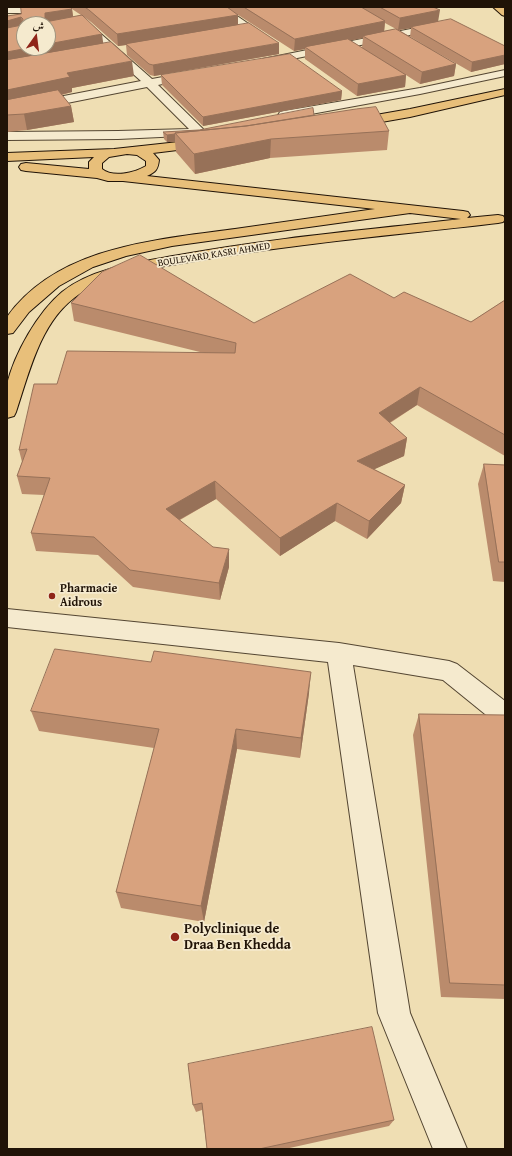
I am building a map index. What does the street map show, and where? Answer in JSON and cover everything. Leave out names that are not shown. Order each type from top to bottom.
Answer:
[{"type":"main road","points":[[498,7],[505,13]]},
{"type":"main road","points":[[340,125],[410,114],[505,92]]},
{"type":"main road","points":[[7,157],[134,151],[216,145],[161,164],[133,176],[124,177],[7,166]]},
{"type":"main road","points":[[134,151],[147,154],[185,185]]},
{"type":"main road","points":[[102,174],[94,166],[95,162],[105,154],[113,152]]},
{"type":"main road","points":[[124,177],[502,220]]},
{"type":"main road","points":[[296,197],[312,209],[330,237]]},
{"type":"main road","name":"BOULEVARD KASRI AHMED","points":[[7,329],[36,295],[59,278],[89,263],[164,244],[410,209]]},
{"type":"main road","name":"BOULEVARD KASRI AHMED","points":[[7,412],[24,363],[34,340],[46,320],[57,305],[68,295],[103,277],[181,259],[330,237],[502,220]]},
{"type":"street","points":[[218,7],[304,66]]},
{"type":"street","points":[[7,10],[58,10]]},
{"type":"street","points":[[70,14],[86,25],[114,52],[149,82],[199,132]]},
{"type":"street","points":[[254,63],[399,36],[451,24],[438,17]]},
{"type":"street","points":[[71,28],[86,25]]},
{"type":"street","points":[[386,28],[412,44]]},
{"type":"street","points":[[236,32],[251,29]]},
{"type":"street","points":[[348,45],[361,54]]},
{"type":"street","points":[[99,55],[130,49]]},
{"type":"street","points":[[458,71],[471,79]]},
{"type":"street","points":[[269,118],[420,91],[505,72]]},
{"type":"street","points":[[7,111],[149,82],[202,73]]},
{"type":"street","points":[[407,82],[420,91]]},
{"type":"street","points":[[341,93],[354,102]]},
{"type":"street","points":[[7,136],[118,135],[199,132],[214,129]]},
{"type":"street","points":[[7,618],[339,653],[449,671],[505,715]]},
{"type":"street","points":[[339,653],[394,1013],[450,1149]]},
{"type":"building","points":[[21,7],[70,7],[72,9],[45,13],[45,16],[16,16],[16,18],[7,21],[7,16],[21,14]]},
{"type":"building","points":[[85,7],[227,7],[238,15],[117,34]]},
{"type":"building","points":[[244,7],[361,7],[385,21],[295,39]]},
{"type":"building","points":[[380,7],[433,7],[440,10],[400,18]]},
{"type":"building","points":[[82,15],[102,34],[56,43],[56,20]]},
{"type":"building","points":[[451,19],[505,46],[505,55],[472,62],[411,27]]},
{"type":"building","points":[[249,23],[279,43],[153,65],[149,64],[126,44]]},
{"type":"building","points":[[16,26],[16,50],[7,52],[7,28]]},
{"type":"building","points":[[396,29],[456,64],[422,72],[363,36]]},
{"type":"building","points":[[348,39],[406,75],[358,84],[305,47]]},
{"type":"building","points":[[111,42],[132,61],[67,73],[70,77],[7,90],[7,60],[30,56],[56,56],[56,52]]},
{"type":"building","points":[[290,54],[342,91],[203,117],[161,75]]},
{"type":"building","points":[[58,90],[71,106],[24,114],[7,115],[7,100]]},
{"type":"building","points":[[376,107],[389,131],[271,139],[194,154],[175,133],[246,126]]},
{"type":"building","points":[[313,108],[314,115],[246,126],[167,135],[163,132],[199,130]]},
{"type":"building","points":[[140,255],[254,323],[350,274],[394,298],[404,292],[471,322],[505,300],[505,435],[420,387],[379,413],[407,438],[357,461],[405,485],[369,521],[337,503],[280,538],[215,481],[166,509],[213,547],[229,549],[219,583],[130,570],[94,537],[31,533],[50,478],[17,476],[27,449],[19,450],[34,384],[57,384],[67,351],[235,353],[236,343],[71,303],[102,272]]},
{"type":"building","points":[[484,464],[505,465],[505,562],[499,562]]},
{"type":"building","points":[[55,649],[151,662],[154,651],[311,672],[301,738],[236,729],[201,906],[116,892],[159,729],[31,711]]},
{"type":"building","points":[[419,714],[505,715],[505,985],[450,983]]},
{"type":"building","points":[[372,1027],[394,1120],[259,1149],[207,1149],[202,1103],[193,1105],[188,1064]]},
{"type":"place","name":"Pharmacie Aidrous","points":[[52,596]]},
{"type":"place","name":"Polyclinique de Draa Ben Khedda","points":[[175,937]]}]
